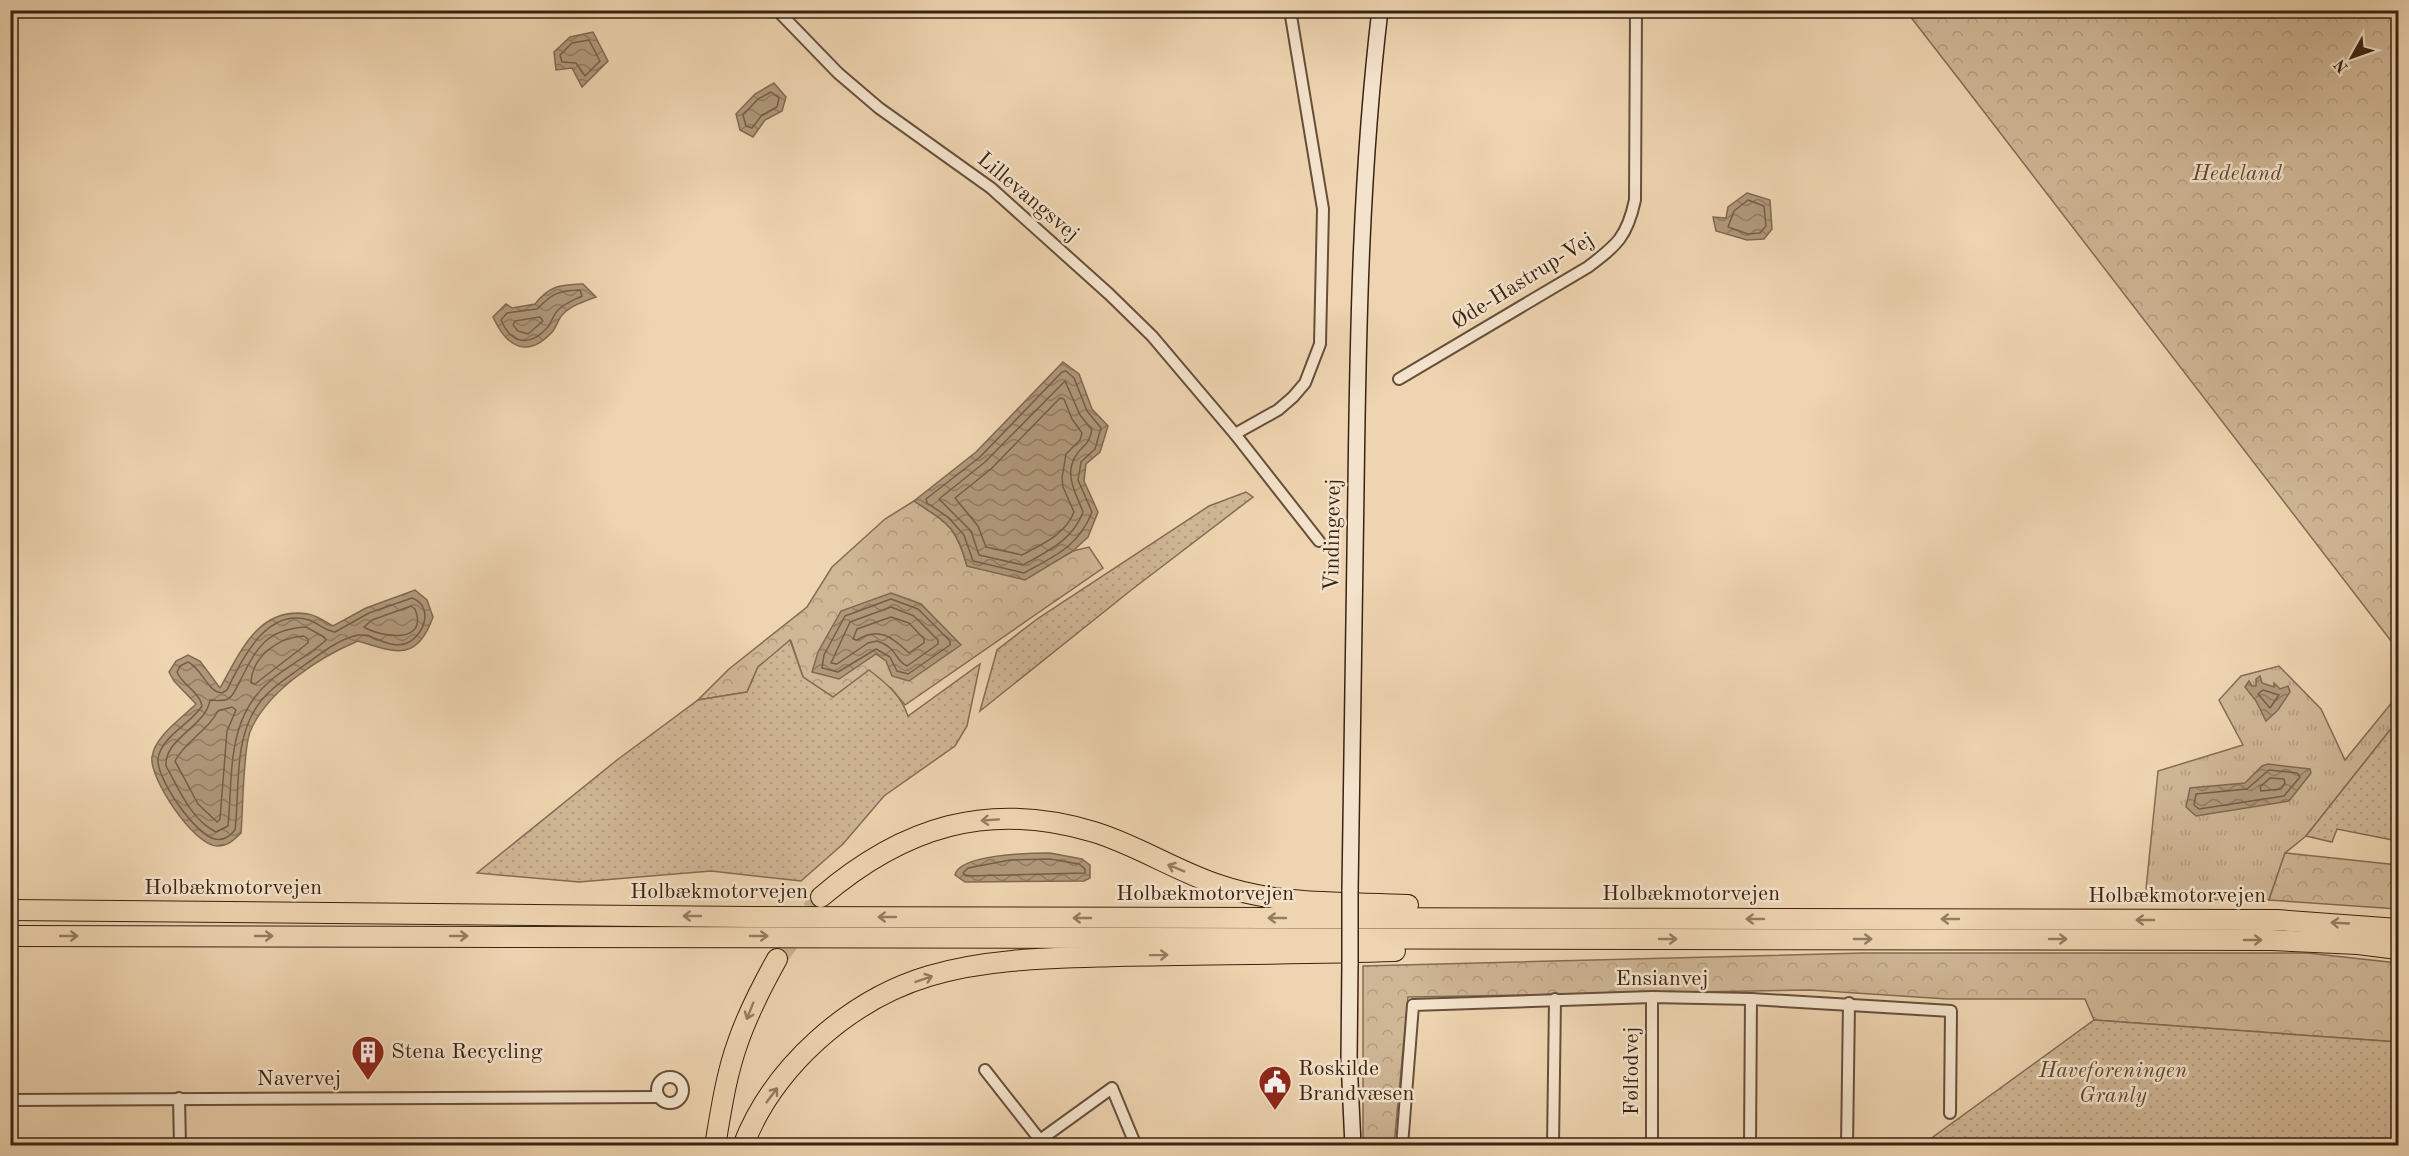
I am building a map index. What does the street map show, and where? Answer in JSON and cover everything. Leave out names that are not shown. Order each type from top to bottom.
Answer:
[{"type":"highway","points":[[821,897],[851,872],[884,851],[926,833],[969,821],[1016,818],[1054,822],[1096,833],[1221,886],[1270,897],[1335,904],[1450,907],[1545,918]]},
{"type":"highway","name":"Holbækmotorvejen","points":[[10,910],[774,917],[2277,920],[2398,929]]},
{"type":"highway","name":"Holbækmotorvejen","points":[[10,936],[2272,940],[2398,949]]},
{"type":"highway","points":[[743,1146],[762,1107],[818,1039],[850,1015],[890,991],[929,976],[985,965],[1043,958],[1519,948],[1609,939]]},
{"type":"highway","points":[[715,1146],[725,1087],[737,1043],[755,1001],[777,959]]},
{"type":"main road","name":"Vindingevej","points":[[1353,1146],[1349,1060],[1350,891],[1359,320],[1363,207],[1372,80],[1380,10]]},
{"type":"main road","name":"Vindingevej","points":[[1345,1146],[1349,1060]]},
{"type":"street","name":"Lillevangsvej","points":[[777,10],[838,73],[879,108],[991,188],[1109,294],[1152,336],[1235,434],[1319,541]]},
{"type":"street","points":[[1235,434],[1278,410],[1293,397],[1305,383],[1320,344],[1323,209],[1290,10]]},
{"type":"street","name":"Øde-Hastrup-Vej","points":[[1399,379],[1588,267],[1614,247],[1629,225],[1635,200],[1636,10]]},
{"type":"street","name":"Ensianvej","points":[[1402,1146],[1413,1005],[1652,997],[1751,999],[1951,1011],[1950,1113]]},
{"type":"street","name":"Følfodvej","points":[[1652,997],[1652,1146]]},
{"type":"street","points":[[1553,1146],[1555,999]]},
{"type":"street","points":[[1750,1146],[1751,999]]},
{"type":"street","points":[[1847,1146],[1849,1004]]},
{"type":"street","points":[[985,1070],[1040,1140],[1112,1088],[1136,1146]]},
{"type":"street","name":"Navervej","points":[[10,1101],[179,1098],[659,1097]]},
{"type":"street","points":[[179,1098],[180,1146]]},
{"type":"green space","name":"Hedeland","points":[[1906,11],[2398,11],[2398,650],[1958,78]]},
{"type":"green space","points":[[1246,492],[1253,497],[1130,591],[980,711],[997,650],[1037,619],[1209,506]]},
{"type":"green space","points":[[914,501],[949,527],[959,542],[967,566],[1025,579],[1073,551],[1089,547],[1103,568],[905,705],[891,688],[833,697],[803,677],[791,641],[758,667],[747,692],[698,700],[729,669],[807,607],[832,567],[885,519]]},
{"type":"green space","points":[[790,640],[803,677],[833,697],[869,670],[897,696],[908,716],[980,664],[967,726],[955,746],[884,796],[843,844],[801,881],[711,871],[579,882],[477,873],[617,760],[698,700],[747,692],[758,667]]},
{"type":"green space","points":[[2279,666],[2321,709],[2345,760],[2398,695],[2398,720],[2306,836],[2285,853],[2269,900],[2145,899],[2158,771],[2243,745],[2219,700],[2241,676]]},
{"type":"green space","points":[[2398,720],[2398,841],[2337,829],[2332,842],[2306,836]]},
{"type":"green space","points":[[2285,853],[2398,865],[2398,909],[2269,900]]},
{"type":"green space","points":[[1863,953],[2307,953],[2398,963],[2398,1042],[2094,1020],[2085,999],[1947,999],[1810,990],[1408,997],[1394,1145],[1363,1146],[1363,966]]},
{"type":"green space","name":"Haveforeningen Granly","points":[[2094,1020],[2398,1042],[2398,1145],[1922,1145]]},
{"type":"water","points":[[593,32],[608,61],[582,87],[572,68],[556,70],[554,52],[570,37]]},
{"type":"water","points":[[774,83],[786,97],[782,111],[765,120],[753,137],[740,130],[736,114],[755,94]]},
{"type":"water","points":[[1747,193],[1770,200],[1772,229],[1764,239],[1747,240],[1716,231],[1713,217],[1726,218],[1728,207]]},
{"type":"water","points":[[583,284],[596,297],[567,311],[561,316],[553,331],[535,345],[519,346],[512,342],[505,336],[493,317],[506,304],[512,308],[535,304],[556,287]]},
{"type":"water","points":[[1063,362],[1079,374],[1092,409],[1108,426],[1100,452],[1086,464],[1084,481],[1098,512],[1088,537],[1073,551],[1025,580],[967,566],[959,542],[949,526],[914,501],[976,452]]},
{"type":"water","points":[[415,590],[427,600],[433,617],[420,641],[412,648],[394,651],[358,641],[311,666],[281,690],[268,703],[250,732],[245,766],[241,833],[228,844],[221,846],[207,843],[197,835],[165,794],[153,767],[152,757],[158,742],[196,704],[174,681],[169,672],[176,661],[188,655],[200,661],[220,688],[243,647],[263,625],[276,617],[291,613],[308,614],[333,626],[366,608]]},
{"type":"water","points":[[891,593],[921,604],[961,645],[909,681],[892,676],[886,661],[876,654],[839,679],[812,672],[818,652],[841,611]]},
{"type":"water","points":[[2260,676],[2262,683],[2274,687],[2274,683],[2280,689],[2288,686],[2290,692],[2278,710],[2266,721],[2256,701],[2245,687],[2249,681],[2252,686],[2256,686],[2256,679]]},
{"type":"water","points":[[2268,764],[2310,769],[2311,773],[2289,801],[2196,816],[2186,807],[2190,788],[2245,783],[2262,766]]},
{"type":"water","points":[[1050,853],[1082,859],[1090,865],[1090,878],[1084,881],[965,882],[955,875],[959,868],[982,859],[1013,854]]},
{"type":"tunnel","points":[[777,959],[821,897]]},
{"type":"place","name":"Stena Recycling","points":[[368,1081]]},
{"type":"place","name":"Roskilde Brandvæsen","points":[[1275,1111]]}]
